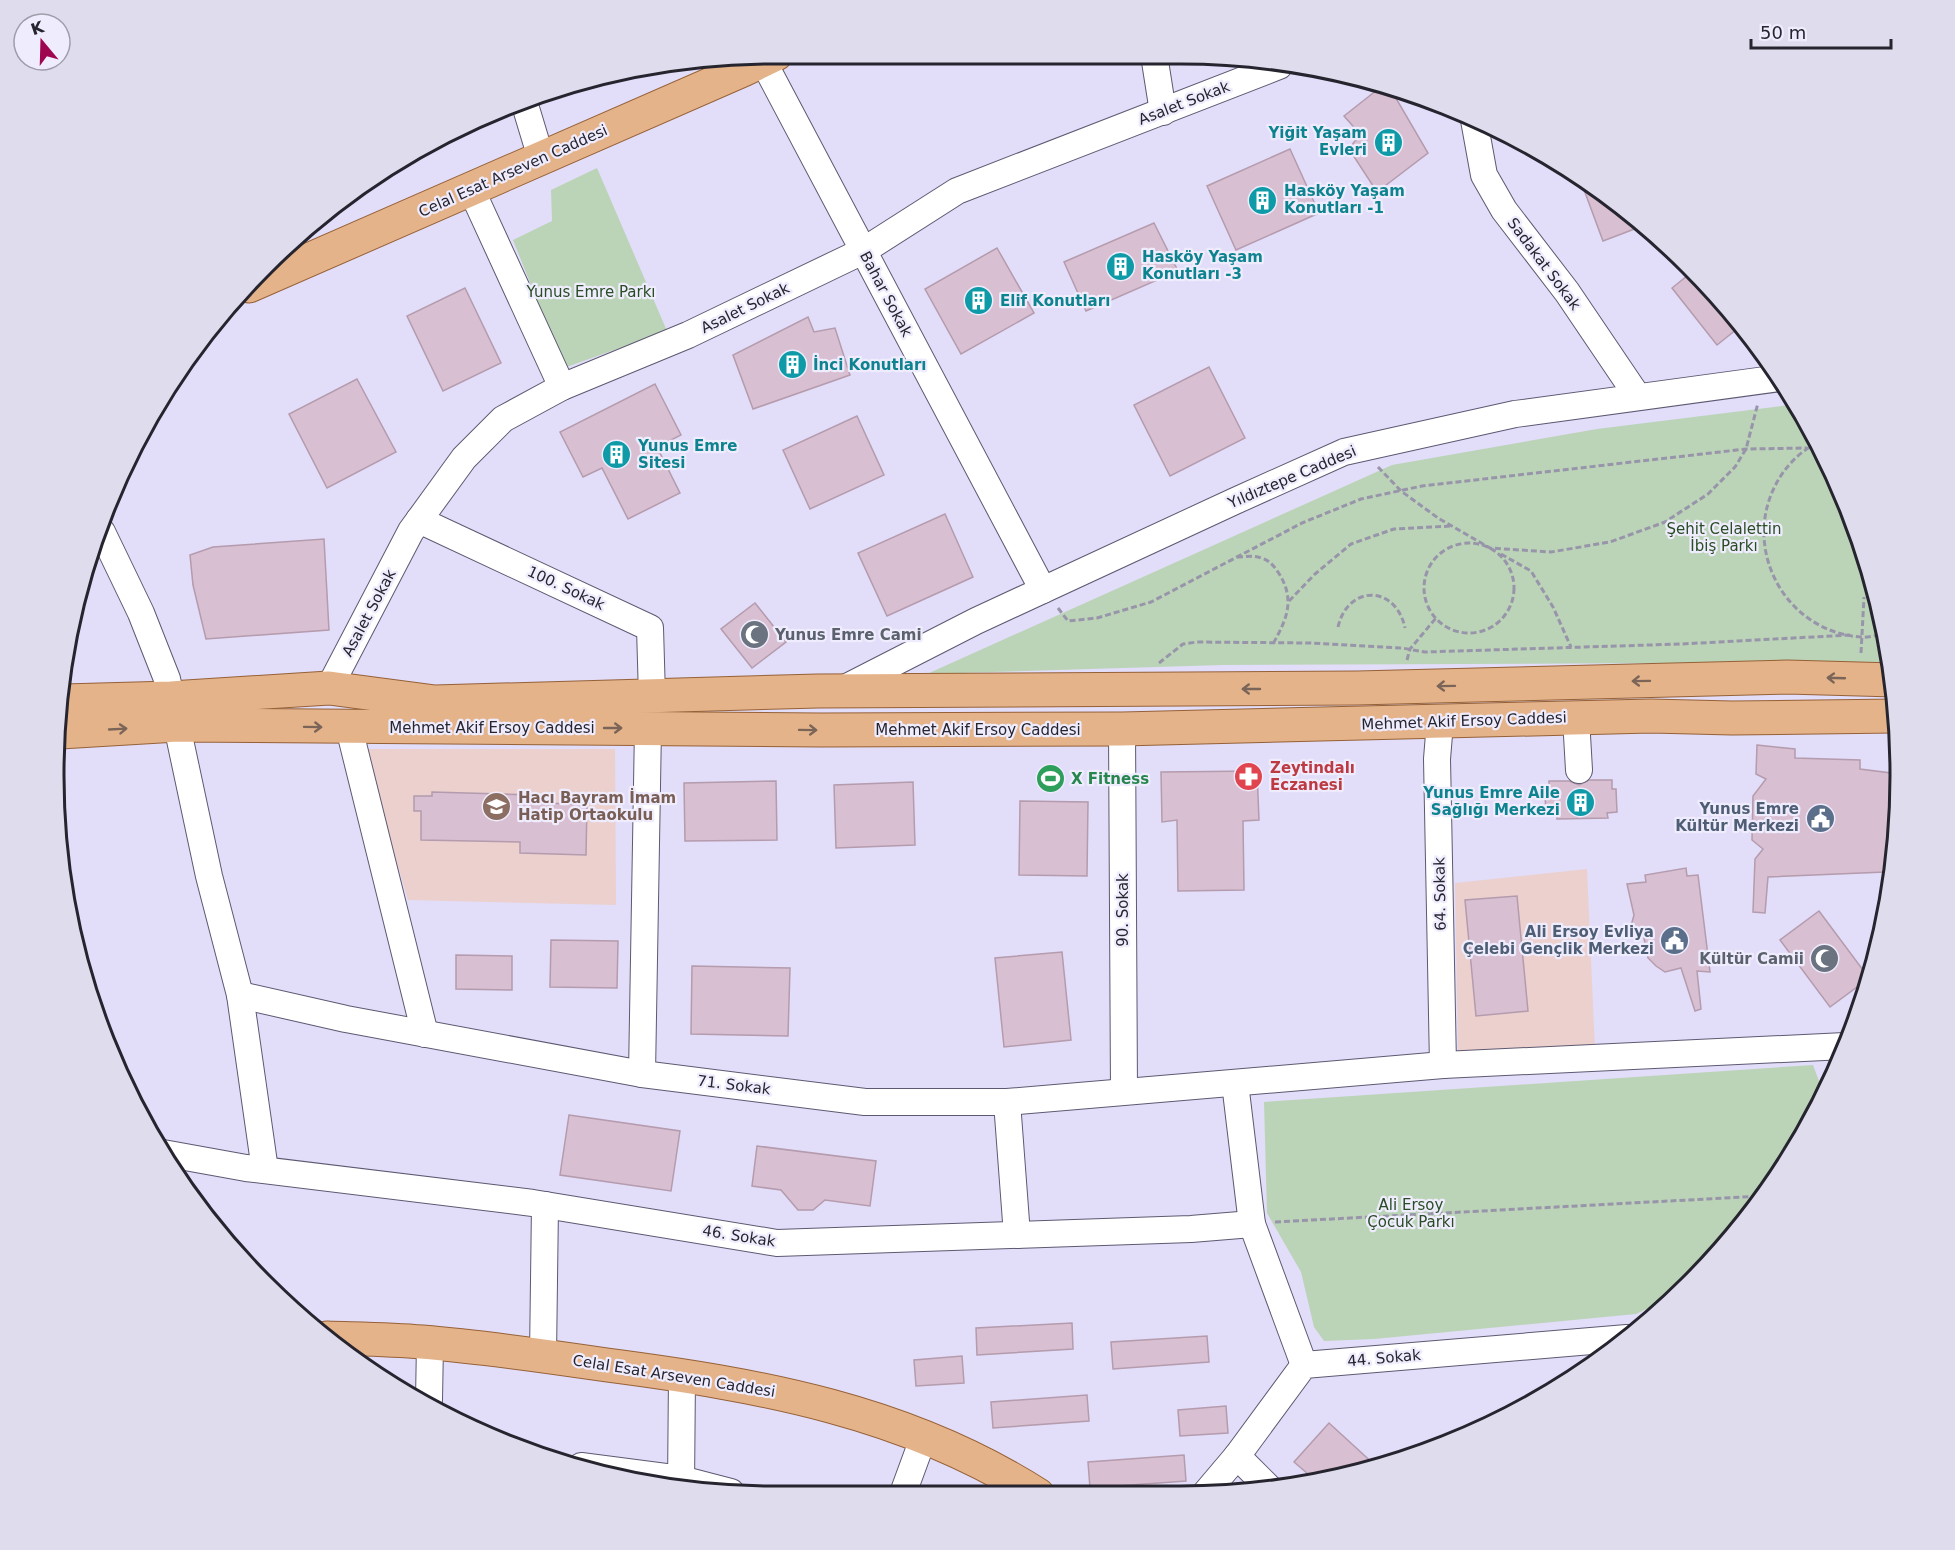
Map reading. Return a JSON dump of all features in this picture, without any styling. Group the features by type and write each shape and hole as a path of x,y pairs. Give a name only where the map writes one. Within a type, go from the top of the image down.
{"main road":[{"name":"Celal Esat Arseven Caddesi","path":"285,262 471,189 753,65"},
{"name":"Mehmet Akif Ersoy Caddesi","path":"66,731 329,687 435,702 840,690 1401,687 1787,677 1884,680"},
{"name":"Mehmet Akif Ersoy Caddesi","path":"69,701 349,728 1122,729 1651,716 1732,718 1888,716"},
{"name":"Celal Esat Arseven Caddesi","path":"342,1339 430,1343 543,1356 749,1386 875,1418 924,1436 976,1460 1022,1486"}],"street":[{"name":"Bahar Sokak","path":"772,64 863,251 1043,590"},
{"path":"1155,64 1163,112"},
{"name":"Asalet Sokak","path":"329,687 411,531 464,458 503,419 562,387 688,335 863,251 957,191 1268,70"},
{"path":"526,110 541,158"},
{"name":"Sadakat Sokak","path":"1476,130 1485,175 1504,210 1567,292 1638,397"},
{"path":"471,189 562,387"},
{"name":"Yıldıztepe Caddesi","path":"840,690 976,621 1344,452 1515,414 1770,379"},
{"name":"100. Sokak","path":"419,520 650,628 651,696"},
{"path":"105,539 141,613 167,679 209,876 240,995 265,1170"},
{"path":"1576,718 1579,770"},
{"name":"64. Sokak","path":"1440,722 1437,759 1443,1065"},
{"path":"349,728 425,1034"},
{"path":"642,1074 648,728"},
{"name":"90. Sokak","path":"1122,729 1124,1091"},
{"name":"71. Sokak","path":"240,995 346,1019 642,1074 865,1102 1007,1102 1443,1065 1836,1046"},
{"path":"1212,1485 1237,1456 1304,1365 1252,1224 1235,1083"},
{"path":"1007,1102 1017,1234"},
{"name":"46. Sokak","path":"175,1155 265,1170 545,1205 777,1243 1252,1224"},
{"path":"543,1356 545,1205"},
{"name":"44. Sokak","path":"1304,1365 1613,1339"},
{"path":"429,1395 430,1343"},
{"path":"681,1479 682,1375"},
{"path":"906,1486 924,1436"},
{"path":"1237,1456 1261,1480"}],"path":[{"path":"1490,548 1502,557 1510,569 1514,584 1513,599 1507,613 1496,624 1483,631 1468,633 1454,630 1441,623 1431,612 1425,598 1424,584 1428,569 1436,557 1448,548 1461,543 1476,543 1490,548 1551,552 1610,543 1665,522 1708,494 1735,467 1746,449 1771,381"},
{"path":"1360,448 1401,491 1452,526 1531,571 1553,607 1571,647"},
{"path":"1043,590 1068,621 1097,618 1151,602 1302,523 1361,499 1422,486 1746,449 1807,448"},
{"path":"1807,448 1784,470 1768,499 1763,531 1767,563 1781,592 1804,615 1833,631 1863,637 1877,635"},
{"path":"1289,601 1315,574 1351,544 1394,529 1452,526"},
{"path":"1236,557 1259,557 1273,564 1285,582 1289,601 1283,626 1274,643"},
{"path":"1338,627 1340,616 1346,606 1366,595 1389,600 1403,617 1405,628"},
{"path":"1859,679 1864,597"},
{"path":"1401,687 1410,649 1436,618"},
{"path":"1133,690 1163,659 1183,644 1197,642 1274,643 1410,649 1425,652 1850,635"},
{"path":"1252,1224 1752,1197"}],"shaded area":[{"name":"Hacı Bayram İmam Hatip Ortaokulu","path":"363,749 615,749 616,905 408,900"},
{"path":"1587,869 1595,1050 1458,1052 1455,883"}],"green space":[{"name":"Yunus Emre Parkı","path":"597,168 667,331 564,368 513,240 552,221 551,190"},
{"name":"Şehit Celalettin İbiş Parkı","path":"1786,405 1817,461 1853,547 1877,636 1881,662 1222,665 927,674 1392,465 1597,429"},
{"name":"Ali Ersoy Çocuk Parkı","path":"1813,1065 1820,1083 1771,1170 1744,1208 1682,1277 1649,1308 1636,1314 1374,1339 1324,1341 1314,1327 1301,1272 1267,1213 1264,1102"}],"building":[{"name":"Yiğit Yaşam Evleri","path":"1374,92 1396,98 1428,153 1377,192 1349,149 1360,134 1344,116"},
{"name":"Hasköy Yaşam Konutları -1","path":"1290,149 1319,213 1236,250 1207,186"},
{"path":"1584,191 1634,229 1603,241"},
{"name":"Hasköy Yaşam Konutları -3","path":"1154,223 1178,271 1086,311 1064,262"},
{"name":"Elif Konutları","path":"997,248 1034,313 961,354 925,289"},
{"path":"1686,277 1735,331 1717,345 1672,288"},
{"path":"465,288 501,363 443,391 407,316"},
{"name":"İnci Konutları","path":"808,317 814,332 835,328 850,375 753,409 733,355"},
{"path":"1209,367 1245,438 1170,476 1134,405"},
{"path":"357,379 396,452 327,488 289,414"},
{"name":"Yunus Emre Sitesi","path":"655,384 681,435 657,447 680,493 628,519 602,468 583,477 560,432"},
{"path":"857,416 884,475 810,509 783,450"},
{"path":"945,514 973,577 887,616 858,553"},
{"path":"324,539 329,630 206,639 193,585 190,555 213,547"},
{"name":"Yunus Emre Cami","path":"755,603 786,642 752,668 721,629"},
{"name":"Yunus Emre Kültür Merkezi","path":"1757,745 1795,749 1795,758 1860,760 1860,769 1890,773 1883,872 1768,877 1765,913 1753,912 1755,859 1763,849 1752,840 1753,796 1766,779 1756,774"},
{"path":"1257,771 1259,820 1243,821 1244,890 1178,891 1177,820 1162,822 1161,772"},
{"name":"Yunus Emre Aile Sağlığı Merkezi","path":"1589,780 1612,780 1612,789 1616,789 1617,812 1607,813 1608,818 1557,819 1557,815 1546,816 1545,792 1549,792 1549,781 1569,781 1579,785"},
{"path":"776,781 777,840 685,841 684,783"},
{"path":"913,782 915,845 836,848 834,785"},
{"path":"432,792 531,795 531,803 587,804 586,855 520,853 520,842 421,840 421,811 414,811 414,796 432,796"},
{"path":"1020,801 1088,802 1087,876 1019,875"},
{"name":"Ali Ersoy Evliya Çelebi Gençlik Merkezi","path":"1686,868 1687,876 1698,875 1710,972 1697,971 1701,1009 1695,1011 1681,968 1665,972 1656,966 1648,958 1643,933 1629,933 1634,915 1627,884 1646,882 1645,875"},
{"path":"1517,896 1528,1011 1476,1016 1465,900"},
{"name":"Kültür Camii","path":"1819,911 1863,970 1858,986 1830,1007 1780,940"},
{"path":"551,940 618,941 617,988 550,987"},
{"path":"1062,952 1071,1040 1004,1047 995,958"},
{"path":"456,955 512,956 512,990 456,989"},
{"path":"692,966 790,968 788,1036 691,1034"},
{"path":"569,1115 680,1131 671,1191 560,1175"},
{"path":"757,1146 876,1161 870,1206 825,1200 813,1210 798,1210 781,1190 752,1186"},
{"path":"1072,1323 1073,1349 977,1355 976,1328"},
{"path":"1207,1336 1209,1362 1113,1369 1111,1342"},
{"path":"962,1356 964,1383 916,1386 914,1360"},
{"path":"1087,1395 1089,1421 993,1428 991,1402"},
{"path":"1226,1406 1228,1433 1180,1436 1178,1410"},
{"path":"1329,1423 1369,1460 1308,1474 1294,1462"},
{"path":"1184,1455 1186,1481 1090,1486 1088,1462"}],"place":[{"name":"Yiğit Yaşam Evleri","path":"1388,142"},
{"name":"Hasköy Yaşam Konutları -1","path":"1263,200"},
{"name":"Hasköy Yaşam Konutları -3","path":"1121,266"},
{"name":"Elif Konutları","path":"979,301"},
{"name":"İnci Konutları","path":"792,365"},
{"name":"Yunus Emre Sitesi","path":"617,455"},
{"name":"Yunus Emre Cami","path":"754,635"},
{"name":"Zeytindalı Eczanesi","path":"1249,777"},
{"name":"X Fitness","path":"1050,779"},
{"name":"Yunus Emre Aile Sağlığı Merkezi","path":"1581,802"},
{"name":"Hacı Bayram İmam Hatip Ortaokulu","path":"497,807"},
{"name":"Yunus Emre Kültür Merkezi","path":"1820,818"},
{"name":"Ali Ersoy Evliya Çelebi Gençlik Merkezi","path":"1675,941"},
{"name":"Kültür Camii","path":"1825,959"}]}
